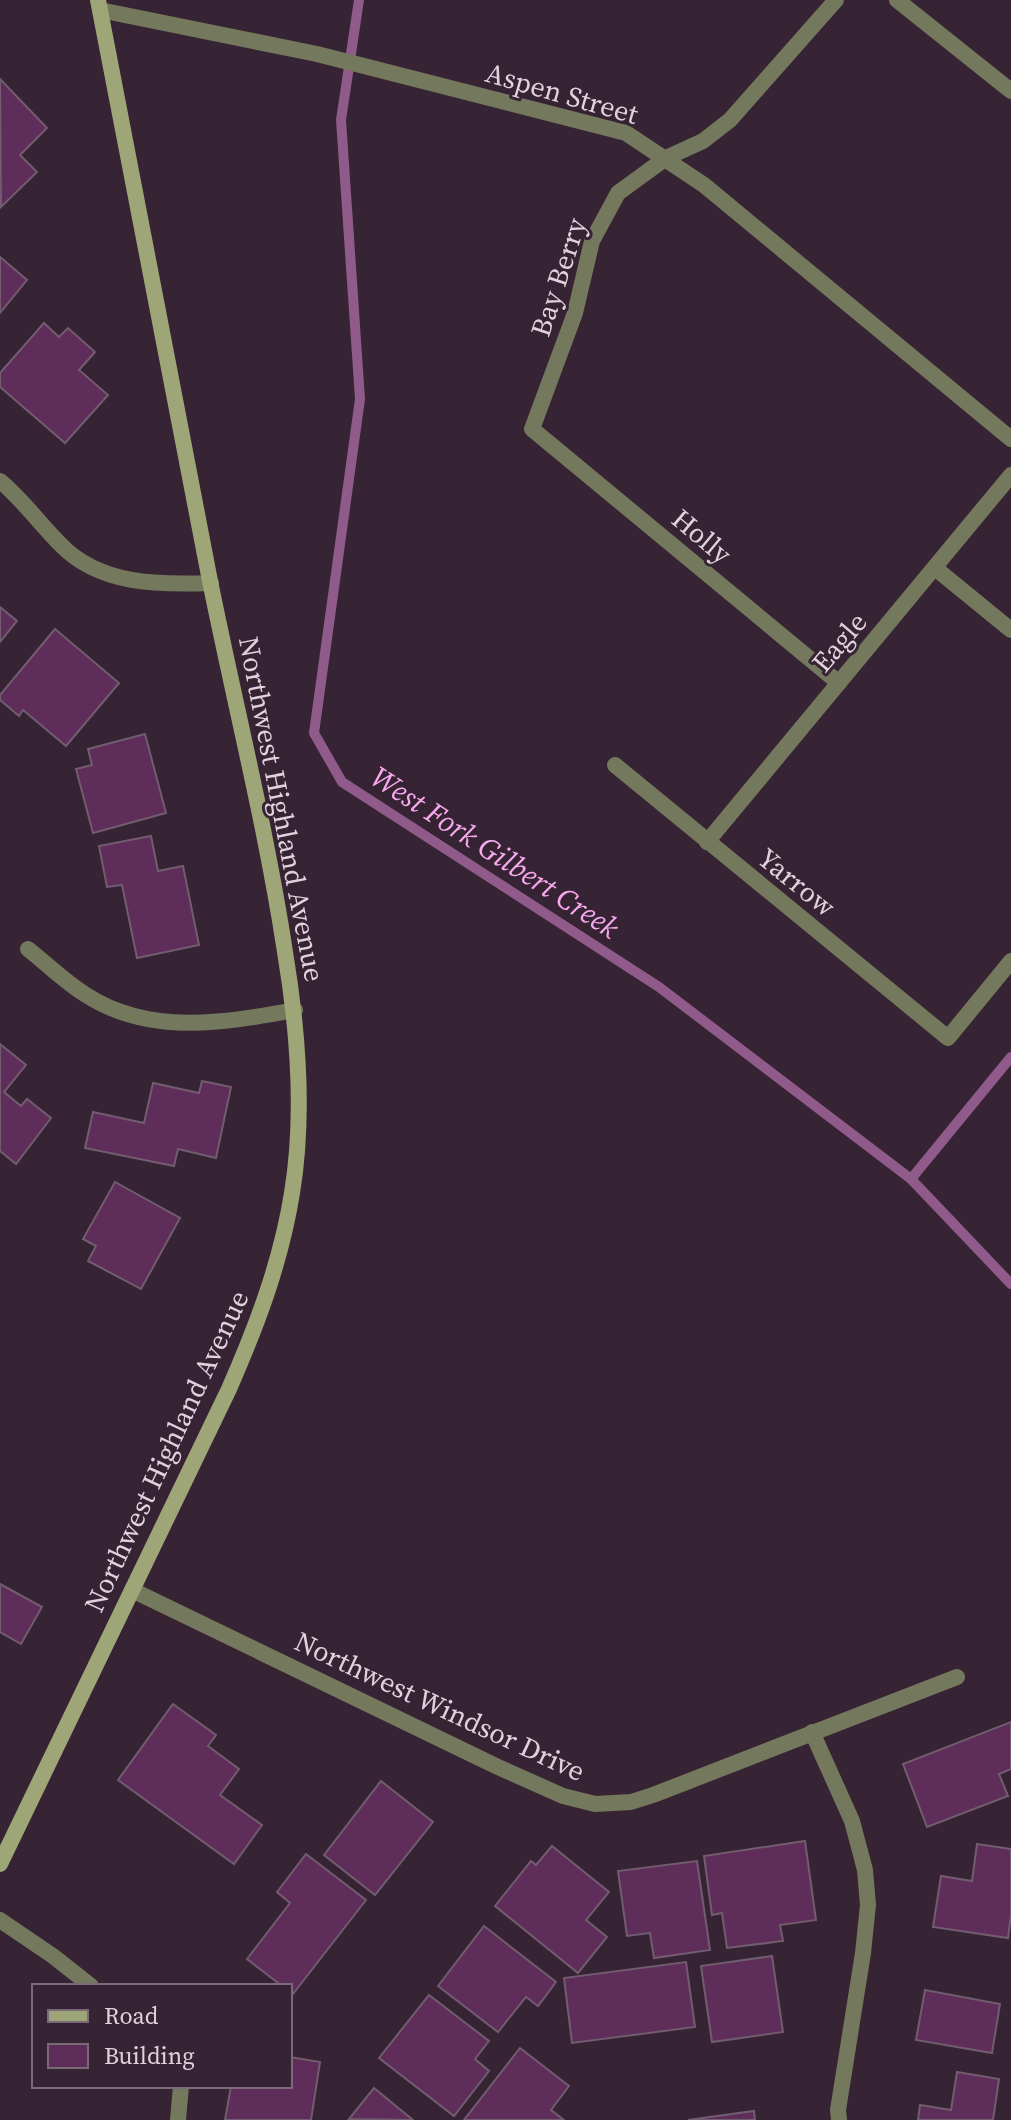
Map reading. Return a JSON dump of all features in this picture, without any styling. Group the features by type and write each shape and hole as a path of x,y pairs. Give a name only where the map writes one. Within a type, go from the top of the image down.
{"main road":[{"name":"Northwest Highland Avenue","path":"0,1864 256,1326 281,1247 296,1164 295,1010 275,882 211,583 99,5"}],"street":[{"name":"Bay Berry","path":"532,429 575,313 592,241 618,193 666,158 703,141 730,120 836,0"},
{"path":"897,0 1011,91"},
{"name":"Aspen Street","path":"99,5 317,54 626,133 704,185 1011,439"},
{"name":"Holly","path":"532,429 839,683"},
{"name":"Eagle","path":"707,842 1011,475"},
{"path":"0,481 61,546 83,564 113,576 158,585 211,583"},
{"path":"935,568 1011,630"},
{"name":"Yarrow","path":"615,765 948,1038 1011,961"},
{"path":"28,949 85,995 117,1011 144,1019 177,1024 239,1020 295,1010"},
{"name":"Northwest Windsor Drive","path":"132,1590 498,1767 563,1796 595,1804 631,1802 957,1677"},
{"path":"812,1732 852,1821 865,1870 868,1905 839,2120"},
{"path":"0,1920 88,1984"},
{"path":"178,2120 181,2088"}],"building":[{"path":"0,79 47,128 20,155 37,172 1,207"},
{"path":"0,257 27,280 0,313"},
{"path":"44,323 59,337 68,328 95,352 79,370 108,395 65,443 0,387 0,373"},
{"path":"0,607 17,621 0,642"},
{"path":"55,629 119,683 66,746 23,710 19,716 0,700 0,695"},
{"path":"145,734 166,813 93,833 76,769 92,765 88,749"},
{"path":"151,836 158,871 183,866 199,945 137,958 122,885 107,887 99,846"},
{"path":"0,1044 26,1065 4,1092 21,1106 27,1099 51,1118 16,1164 0,1151"},
{"path":"202,1081 231,1087 216,1158 178,1149 174,1166 85,1148 93,1112 144,1123 153,1083 199,1093"},
{"path":"115,1182 180,1218 141,1289 88,1261 96,1246 83,1239"},
{"path":"0,1584 42,1607 21,1644 0,1632"},
{"path":"173,1704 216,1735 208,1746 239,1769 220,1795 262,1825 234,1864 118,1780"},
{"path":"1011,1722 1011,1769 999,1774 1008,1796 927,1827 903,1764"},
{"path":"381,1781 433,1822 375,1895 324,1855"},
{"path":"805,1841 816,1920 780,1925 783,1941 727,1948 722,1913 712,1915 704,1856"},
{"path":"977,1844 1011,1849 1008,1938 933,1927 941,1876 972,1881"},
{"path":"552,1846 609,1892 586,1920 607,1937 578,1973 495,1906 531,1861 536,1865"},
{"path":"306,1854 366,1900 293,1994 292,1984 279,1984 247,1959 290,1903 277,1892"},
{"path":"697,1861 710,1950 654,1958 650,1933 627,1936 618,1871"},
{"path":"484,1926 556,1982 538,2006 526,1997 498,2032 438,1986"},
{"path":"772,1956 783,2032 712,2042 701,1966"},
{"path":"686,1962 695,2027 572,2043 564,1978"},
{"path":"925,1990 1000,2004 992,2053 916,2040"},
{"path":"429,1995 489,2041 475,2059 489,2071 454,2116 379,2058"},
{"path":"520,2048 569,2086 551,2110 564,2120 464,2120"},
{"path":"292,2057 320,2062 311,2120 225,2120 231,2088 292,2088"},
{"path":"957,2072 999,2079 993,2120 918,2120 920,2105 951,2110"},
{"path":"374,2088 413,2120 349,2119"},
{"path":"754,2111 755,2120 688,2120"}],"waterway":[{"name":"West Fork Gilbert Creek","path":"359,0 341,120 360,399 314,733 342,782 659,987 911,1179 1011,1284"},
{"path":"911,1179 1011,1057"}]}
